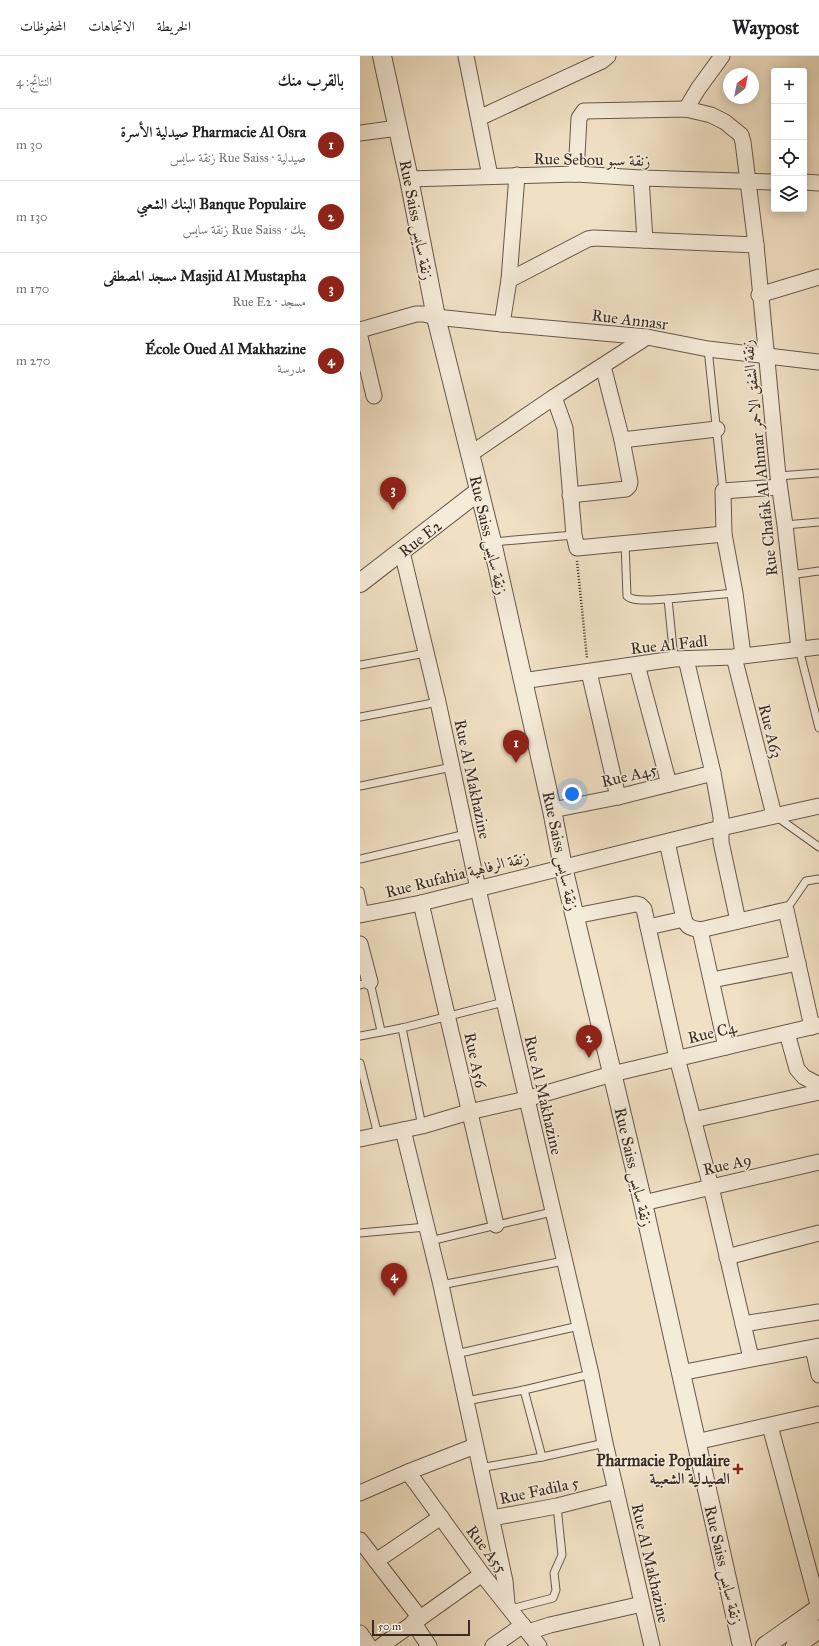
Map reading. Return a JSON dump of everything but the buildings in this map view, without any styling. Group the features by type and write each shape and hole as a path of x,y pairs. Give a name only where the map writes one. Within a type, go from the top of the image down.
{"street":[{"name":"Rue Saiss زنقة سايس","path":"382,56 409,179 436,317 469,456 492,542 522,682 552,810 563,867 643,1203 742,1646"},
{"path":"466,56 490,176"},
{"path":"479,118 602,61 608,56"},
{"path":"686,109 722,56"},
{"name":"Rue Chafak Al Ahmar زنقة الشفق الاحمر","path":"576,174 579,118 584,111 686,109 718,118 741,135 756,245 759,295 778,482 785,525 799,649"},
{"path":"360,133 398,128"},
{"name":"Rue Sebou زنقة سبو","path":"409,179 576,174 641,178 771,182"},
{"path":"502,324 509,280 517,175"},
{"path":"641,178 645,240"},
{"path":"807,182 819,183"},
{"path":"509,280 588,239 594,238 756,245"},
{"path":"759,295 819,277"},
{"name":"Rue Annasr","path":"360,330 416,314 424,314 436,317 502,324 647,337 708,349 819,362"},
{"path":"360,337 374,396"},
{"path":"469,456 554,397 647,337"},
{"path":"570,495 626,489 630,482 622,440 602,366"},
{"path":"554,397 565,428 575,541 625,543 724,534"},
{"path":"622,440 717,429"},
{"path":"723,491 778,482"},
{"name":"Rue E2","path":"360,583 479,491"},
{"name":"Rue A63","path":"723,491 724,534 735,593 738,656 774,815"},
{"name":"Rue Al Makhazine","path":"402,552 438,702 478,889 552,1212 591,1374 605,1443 652,1646"},
{"name":"Rue Al Fadl","path":"522,682 680,659 738,656 819,647"},
{"path":"680,659 713,772 721,817 721,842 738,921"},
{"path":"637,665 669,784"},
{"path":"589,672 618,797"},
{"name":"Rue A45","path":"552,810 618,797 713,772"},
{"name":"Rue Rufahia زنقة الرفاهية","path":"363,915 421,903 774,815 819,806"},
{"path":"668,842 684,919 686,925 689,927 700,930 786,910 798,963 816,1026"},
{"name":"Rue A56","path":"421,903 496,1225"},
{"path":"575,916 636,904 640,904 644,909 677,1058 711,1187 751,1358"},
{"path":"648,927 684,919"},
{"path":"700,930 726,1047"},
{"path":"360,944 365,984"},
{"path":"712,980 798,963"},
{"name":"Rue C4","path":"360,1139 422,1126 469,1112 526,1099 612,1074 816,1026"},
{"path":"787,1033 797,1069 804,1077 819,1085"},
{"path":"693,1120 819,1092"},
{"path":"403,1130 441,1285 475,1446 492,1518 509,1607"},
{"name":"Rue A9","path":"643,1203 819,1162"},
{"path":"727,1257 819,1233"},
{"path":"743,1324 819,1312"},
{"path":"680,1372 816,1347 819,1375"},
{"path":"696,1442 819,1414"},
{"path":"765,1646 819,1608 770,1426"},
{"path":"360,1493 408,1472 475,1446"},
{"name":"Rue A55","path":"408,1472 482,1574 539,1646"},
{"name":"Rue Fadila 5","path":"492,1518 557,1506 616,1491"},
{"path":"376,1561 441,1517"},
{"path":"360,1540 416,1620 429,1646"},
{"path":"381,1646 482,1574"},
{"path":"493,1646 525,1628 642,1604"},
{"path":"795,1646 819,1629"},
{"path":"360,1633 369,1646"}],"lane":[{"path":"708,349 723,491"},
{"path":"778,482 819,473"},
{"path":"785,525 819,522"},
{"path":"492,542 575,541"},
{"path":"625,543 627,596 630,599 668,599 735,593"},
{"path":"790,575 819,571"},
{"path":"668,599 680,659"},
{"name":"Rue Chafak Al Ahmar زنقة الشفق الاحمر","path":"799,649 819,728"},
{"path":"360,665 426,654"},
{"path":"360,717 438,702"},
{"path":"360,786 452,767"},
{"path":"774,815 819,847"},
{"path":"360,859 466,834"},
{"path":"786,910 806,881 819,879"},
{"path":"360,891 363,915"},
{"path":"365,984 381,1031"},
{"path":"360,1036 402,1028 504,1002"},
{"path":"402,1028 422,1126"},
{"path":"360,1063 378,1135"},
{"path":"360,1233 428,1234 496,1225 552,1212"},
{"path":"441,1285 564,1261"},
{"path":"456,1354 579,1326"},
{"path":"466,1401 524,1390 591,1374"},
{"path":"524,1390 542,1457"},
{"path":"480,1468 542,1457 605,1443"},
{"path":"509,1607 553,1598 555,1595 554,1573 562,1556 557,1506"}],"path":[{"path":"575,541 589,672"}],"place":[{"name":"Masjid Al Mustapha مسجد المصطفى","path":"393,510"},
{"name":"Pharmacie Al Osra صيدلية الأسرة","path":"516,763"},
{"name":"Banque Populaire البنك الشعبي","path":"589,1058"},
{"name":"École Oued Al Makhazine","path":"394,1296"},
{"name":"Pharmacie Populaire الصيدلية الشعبية","path":"738,1469"}]}
